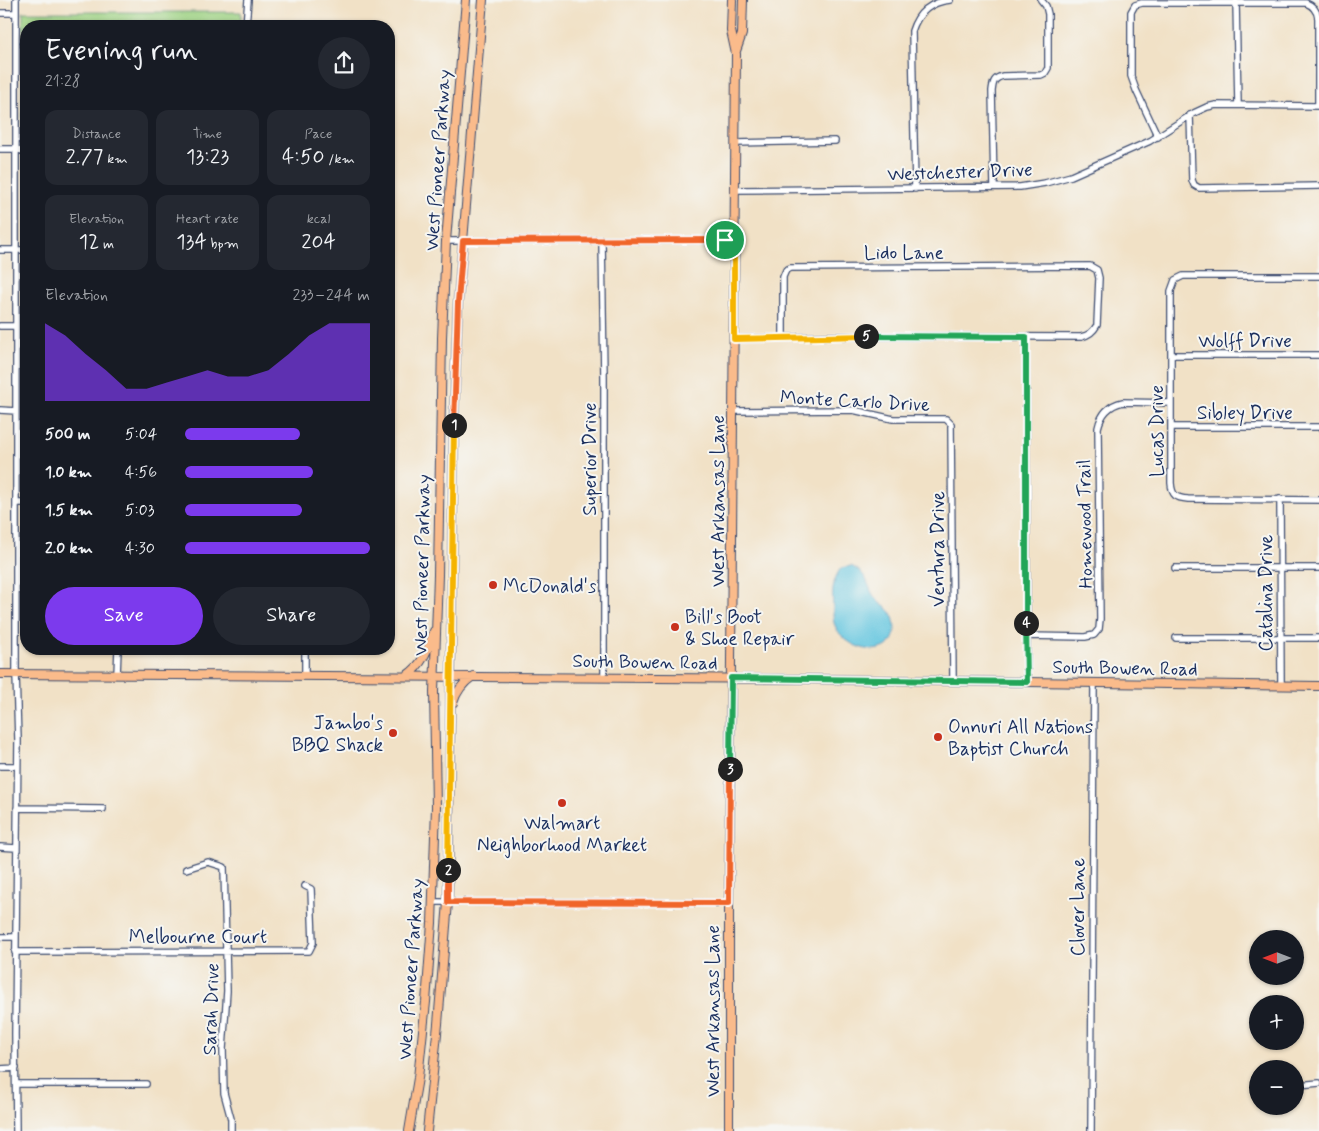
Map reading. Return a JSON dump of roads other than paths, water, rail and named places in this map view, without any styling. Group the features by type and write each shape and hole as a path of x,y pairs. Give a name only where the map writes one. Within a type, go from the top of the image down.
{"main road":[{"name":"West Pioneer Parkway","path":"409,1131 418,1078 426,1002 433,902 436,807 435,676 442,338 446,241 466,0"},
{"name":"West Pioneer Parkway","path":"427,1131 448,902 454,420 458,302 483,0"},
{"name":"West Arkansas Lane","path":"729,1131 736,51 731,31 732,0"},
{"name":"West Arkansas Lane","path":"736,51 742,34 743,0"},
{"path":"462,48 479,50"},
{"path":"438,495 454,498"},
{"path":"406,676 418,667 423,659 437,622"},
{"name":"South Bowen Road","path":"0,674 731,678 1319,686"},
{"path":"451,713 455,696 462,685 473,676"}],"street":[{"path":"16,0 16,1131"},
{"path":"246,20 248,0"},
{"path":"914,189 912,32 918,17 925,9 934,4 950,0"},
{"path":"994,187 993,82 998,77 1003,76 1045,73 1049,62 1048,14 1046,6 1042,1"},
{"path":"1158,137 1131,76 1131,12 1135,6 1142,3 1208,1 1306,3 1310,5 1315,8 1318,18 1319,106"},
{"path":"1236,2 1238,105"},
{"path":"0,13 16,13"},
{"name":"Westchester Drive","path":"735,190 1020,187 1071,176 1158,137 1207,107 1238,105 1319,106"},
{"path":"1190,116 1192,180 1194,185 1200,188 1319,186"},
{"path":"735,142 835,142"},
{"path":"0,149 20,150"},
{"path":"446,241 734,240"},
{"name":"Superior Drive","path":"602,241 604,677"},
{"path":"0,250 20,250"},
{"name":"Lido Lane","path":"783,337 783,277 786,270 790,268 1090,266 1097,270 1100,278 1097,325 1094,331 1088,336 1081,337 1026,337"},
{"name":"Lucas Drive","path":"1319,276 1183,276 1175,280 1171,291 1172,493 1178,498 1319,500"},
{"path":"0,326 15,326"},
{"path":"734,339 783,337 1026,337 1027,682"},
{"name":"Wolff Drive","path":"1171,356 1319,355"},
{"name":"Homewood Trail","path":"1026,636 1085,636 1096,634 1099,629 1100,619 1098,428 1100,419 1106,410 1116,403 1171,403"},
{"path":"0,410 16,411"},
{"name":"Monte Carlo Drive","path":"733,411 852,410 893,419 946,419"},
{"name":"Ventura Drive","path":"946,419 951,424 952,433 953,681"},
{"name":"Sibley Drive","path":"1171,426 1319,427"},
{"name":"Catalina Drive","path":"1280,500 1281,685"},
{"path":"1175,568 1319,568"},
{"path":"1176,638 1319,638"},
{"path":"117,674 118,655"},
{"path":"304,655 304,675"},
{"name":"Clover Lane","path":"1090,1131 1094,683"},
{"path":"0,766 17,766"},
{"path":"17,808 103,810"},
{"path":"0,847 16,848"},
{"name":"Sarah Drive","path":"186,869 208,862 224,867 227,991 223,1049 224,1093 231,1119 231,1131"},
{"name":"Melbourne Court","path":"16,952 310,951 313,943 311,889 305,886"},
{"path":"433,902 729,903"},
{"path":"0,937 16,937"},
{"path":"0,1069 16,1068"},
{"path":"1304,1085 1319,1083"},
{"path":"16,1084 146,1084"}],"water":[{"path":"851,566 862,574 874,596 893,616 895,625 894,637 888,645 880,649 858,647 840,633 834,623 834,582 841,568"}],"place":[{"name":"McDonald's","path":"493,585"},
{"name":"Bill's Boot & Shoe Repair","path":"675,627"},
{"name":"Jambo's BBQ Shack","path":"393,733"},
{"name":"Onnuri All Nations Baptist Church","path":"938,737"},
{"name":"Walmart Neighborhood Market","path":"562,803"}]}
